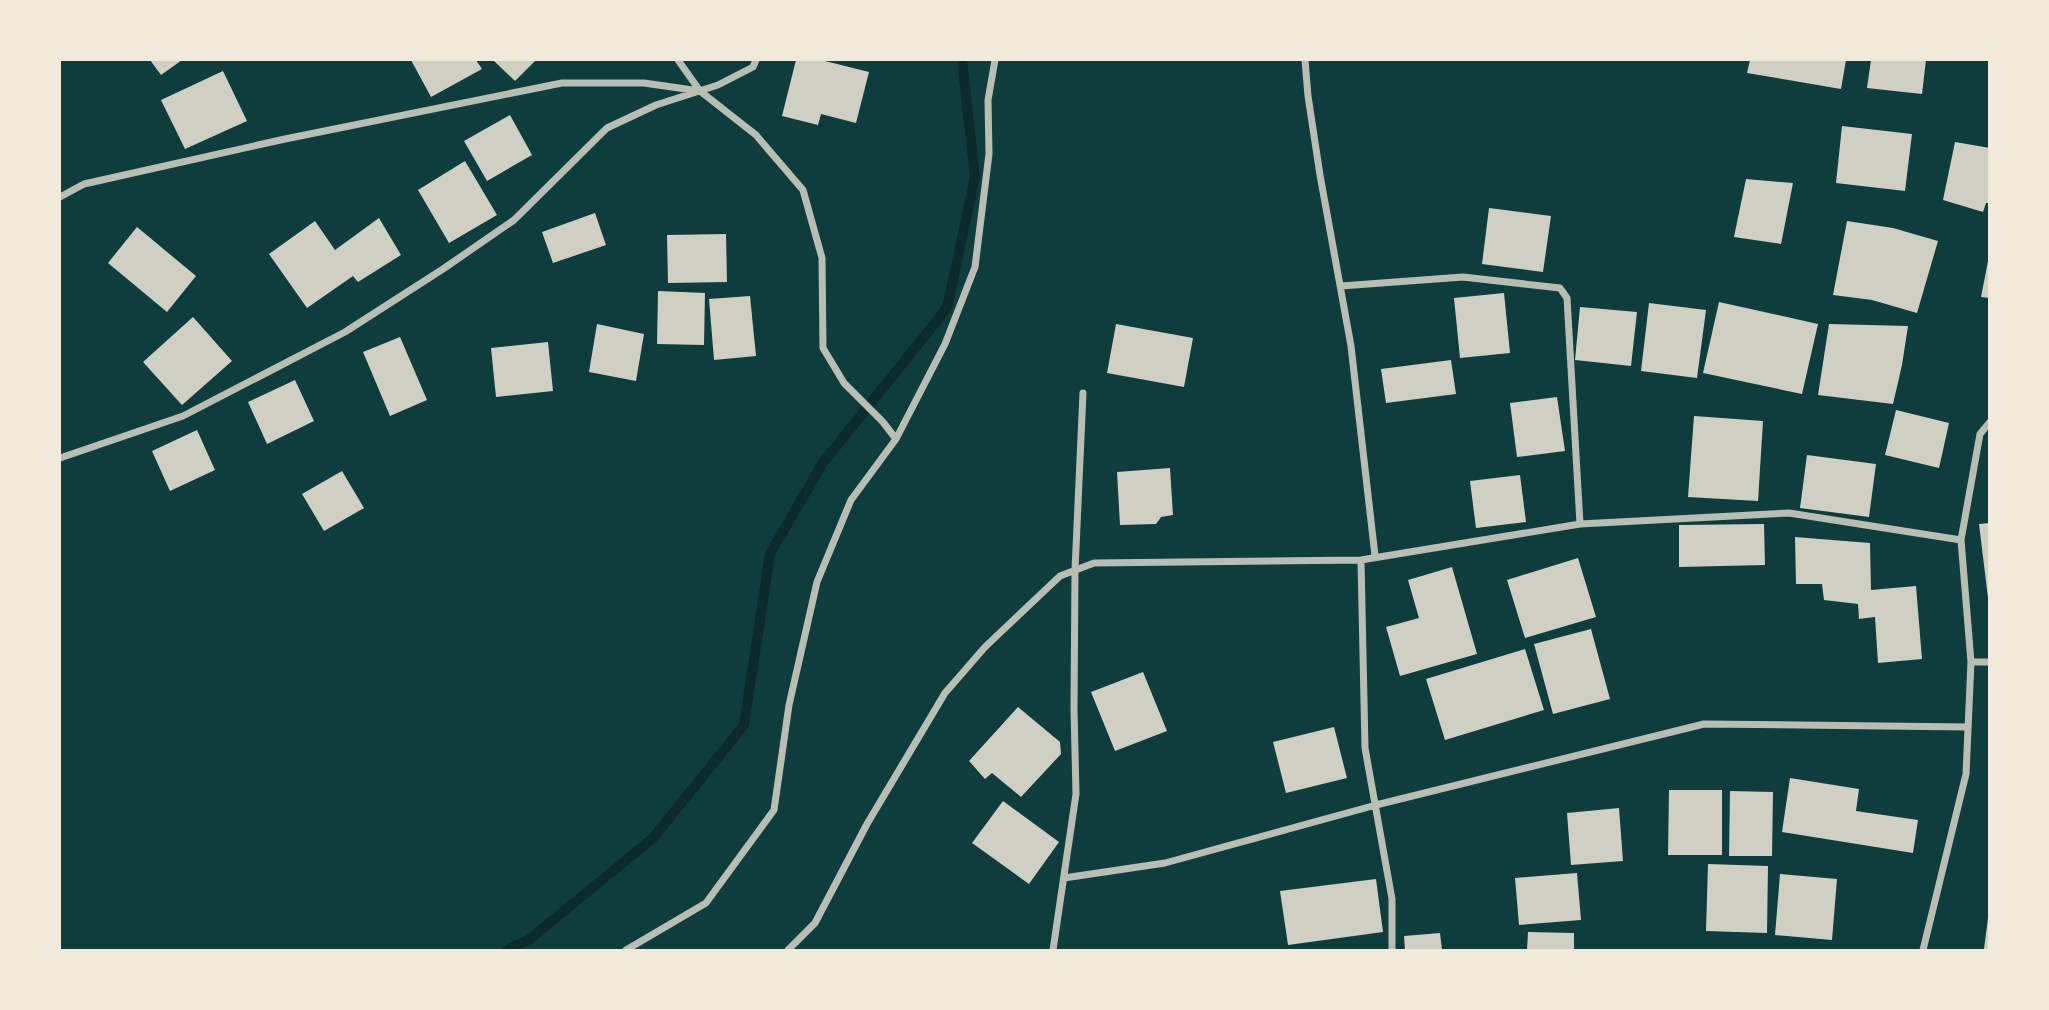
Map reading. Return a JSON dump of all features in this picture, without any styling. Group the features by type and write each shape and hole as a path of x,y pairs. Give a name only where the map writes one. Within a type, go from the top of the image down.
{"street":[{"path":"678,60 700,91 756,135 803,190 822,258 823,348 844,383 896,439"},
{"path":"60,458 183,416 345,331 443,270 514,220 607,128 656,104 718,85 753,67 756,60"},
{"path":"626,950 706,903 774,810 789,705 817,582 852,500 896,439 945,344 975,267 989,154 988,100 995,60"},
{"path":"1305,60 1320,174 1351,346 1375,556"},
{"path":"60,197 84,184 271,142 562,83 644,83 700,91"},
{"path":"1341,286 1463,277 1560,288 1567,298 1580,524"},
{"path":"1054,950 1076,794 1075,570 1083,393"},
{"path":"1923,950 1966,774 1971,662 1961,540 1980,434 1990,422"},
{"path":"788,950 815,923 867,824 945,693 985,647 1060,576 1094,563 1361,560 1580,524 1789,513 1961,540"},
{"path":"1361,560 1365,748 1392,899 1392,950"},
{"path":"1971,662 1990,662"},
{"path":"1064,878 1166,863 1376,805 1704,724 1968,727"}],"building":[{"path":"150,60 182,60 161,75"},
{"path":"411,60 476,60 482,69 431,97"},
{"path":"493,60 536,60 515,81"},
{"path":"796,60 821,60 869,72 856,123 821,114 818,125 782,116"},
{"path":"1750,60 1846,60 1841,89 1747,73"},
{"path":"1871,60 1926,60 1922,94 1867,88"},
{"path":"223,71 247,121 185,149 161,100"},
{"path":"510,115 532,155 487,181 464,141"},
{"path":"1842,126 1912,134 1905,191 1836,183"},
{"path":"1955,142 1990,148 1990,203 1986,203 1983,212 1943,200"},
{"path":"465,161 497,215 449,243 418,190"},
{"path":"1746,179 1793,183 1781,244 1734,237"},
{"path":"1489,208 1551,216 1543,272 1482,264"},
{"path":"595,213 606,245 553,263 542,232"},
{"path":"379,218 401,255 358,282 353,276 307,308 269,254 315,221 335,250"},
{"path":"1847,221 1893,228 1938,241 1917,313 1872,300 1833,295"},
{"path":"137,227 196,276 167,312 108,263"},
{"path":"726,234 727,282 668,283 667,235"},
{"path":"1990,261 1990,298 1981,297"},
{"path":"658,291 705,293 704,345 657,344"},
{"path":"1504,293 1510,353 1460,358 1454,298"},
{"path":"750,296 756,356 714,360 709,299"},
{"path":"1719,302 1818,324 1802,394 1703,373"},
{"path":"1649,303 1706,310 1697,378 1641,371"},
{"path":"1580,307 1637,312 1631,366 1575,360"},
{"path":"193,317 232,361 182,405 143,362"},
{"path":"597,324 644,334 636,381 589,372"},
{"path":"1116,324 1193,338 1184,387 1107,373"},
{"path":"1829,324 1908,326 1893,404 1818,395"},
{"path":"400,337 427,400 390,416 363,352"},
{"path":"548,342 553,391 496,397 491,348"},
{"path":"1451,360 1456,394 1386,403 1381,369"},
{"path":"295,380 314,421 267,444 248,402"},
{"path":"1557,397 1565,451 1517,457 1510,403"},
{"path":"1896,410 1949,423 1939,468 1885,455"},
{"path":"1694,416 1763,421 1758,501 1688,497"},
{"path":"197,430 215,470 170,491 152,451"},
{"path":"1807,455 1876,464 1869,517 1800,508"},
{"path":"1170,468 1173,515 1161,517 1156,524 1120,525 1117,472"},
{"path":"342,471 364,508 324,531 302,494"},
{"path":"1520,475 1526,522 1476,528 1470,481"},
{"path":"1990,523 1990,598 1988,598 1979,524"},
{"path":"1764,524 1765,565 1679,567 1679,525"},
{"path":"1795,537 1870,543 1871,590 1916,586 1922,659 1878,663 1875,617 1859,619 1858,604 1824,600 1822,584 1796,584"},
{"path":"1578,558 1596,617 1525,638 1507,580"},
{"path":"1452,567 1477,654 1400,676 1386,627 1419,618 1408,580"},
{"path":"1591,629 1610,699 1553,714 1534,644"},
{"path":"1525,649 1544,710 1445,740 1426,679"},
{"path":"1143,672 1167,731 1115,751 1091,692"},
{"path":"1018,707 1060,742 1061,754 1021,797 992,773 985,779 969,761"},
{"path":"1334,727 1347,778 1286,793 1273,742"},
{"path":"1790,778 1859,789 1856,811 1918,820 1913,853 1782,832"},
{"path":"1669,790 1722,790 1722,855 1668,855"},
{"path":"1730,791 1773,792 1772,856 1729,856"},
{"path":"1003,801 1059,842 1029,884 972,843"},
{"path":"1619,808 1623,861 1571,865 1567,813"},
{"path":"1708,864 1768,866 1767,933 1706,931"},
{"path":"1577,873 1581,920 1519,925 1515,878"},
{"path":"1780,874 1837,879 1832,940 1775,935"},
{"path":"1376,879 1383,932 1288,945 1280,891"},
{"path":"1990,918 1990,950 1984,949"},
{"path":"1528,932 1574,933 1574,950 1527,950"},
{"path":"1440,933 1442,950 1405,950 1404,936"}],"waterway":[{"path":"507,950 530,939 653,838 744,725 770,554 822,464 947,308 975,177 962,60"}]}
